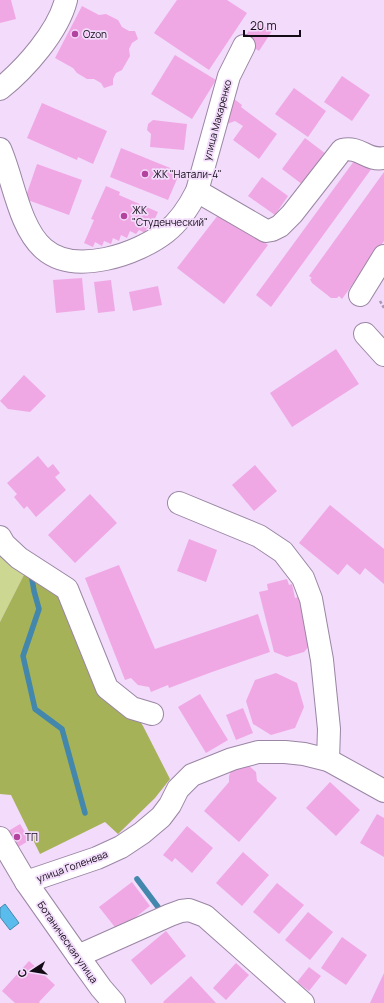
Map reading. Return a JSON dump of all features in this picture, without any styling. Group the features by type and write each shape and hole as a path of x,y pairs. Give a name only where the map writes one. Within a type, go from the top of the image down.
{"street":[{"path":"0,89 28,62 54,30 66,0"},
{"name":"улица Макаренко","path":"0,149 20,208 32,234 44,249 59,258 77,262 111,258 143,247 167,231 190,204 198,191 229,76 244,46"},
{"path":"198,191 266,231 272,230 280,226 292,214 342,150 350,148 370,157 378,159 384,158"},
{"path":"360,295 384,256"},
{"path":"364,334 384,355"},
{"path":"179,503 259,536 283,552 303,578 311,598 322,660 329,729 328,760"},
{"path":"0,536 4,544 19,558 67,589 107,688 132,708 152,714"},
{"name":"улица Голенева","path":"26,882 97,858 121,847 142,833 161,817 170,805 178,789 192,775 232,759 258,752 286,752 304,754 328,760 384,791"},
{"name":"Ботаническая улица","path":"0,838 26,882 78,956 114,1003"},
{"path":"78,956 170,915 189,910 206,916 303,1003"}],"green space":[{"path":"0,537 29,565 0,622"},
{"path":"29,565 67,589 107,688 132,708 143,726 170,779 155,798 118,834 105,822 40,854 11,795 0,794 0,622"}],"water":[{"path":"5,904 19,923 10,930 0,917 0,908"}],"building":[{"path":"0,0 11,0 16,19 0,23"},
{"path":"177,0 227,0 247,13 209,70 154,33"},
{"path":"82,6 99,15 106,14 118,20 122,27 129,31 135,31 138,39 132,43 129,49 130,56 122,70 116,73 113,79 113,85 104,88 101,83 94,79 87,79 77,73 73,68 55,58"},
{"path":"255,21 272,31 259,51 243,40"},
{"path":"175,55 216,80 192,119 151,94"},
{"path":"342,76 370,95 352,121 324,102"},
{"path":"294,88 326,111 308,137 275,114"},
{"path":"229,95 242,105 241,107 277,134 259,159 233,140 243,126 235,121 227,124 223,111"},
{"path":"42,103 107,131 93,164 78,157 77,160 27,138"},
{"path":"153,120 187,124 184,150 150,147 151,134 147,130 148,124"},
{"path":"305,138 330,157 307,188 282,169"},
{"name":"ЖК \"Натали-4\"","path":"121,148 180,172 168,200 110,177"},
{"path":"357,157 372,168 271,307 256,295"},
{"path":"37,164 82,180 69,215 25,199"},
{"path":"384,172 384,241 342,299 339,296 337,298 331,298 312,283 310,279 312,278 309,276"},
{"path":"262,177 288,196 275,215 248,196"},
{"name":"ЖК \"Студенческий\"","path":"106,186 120,192 119,195 158,212 150,229 147,228 145,233 139,230 136,234 130,231 127,238 121,235 119,241 113,238 111,244 104,241 102,246 95,242 93,247 84,243 94,220 91,219"},
{"path":"222,210 268,245 224,304 177,268"},
{"path":"82,278 85,310 56,313 53,280"},
{"path":"111,280 115,311 98,313 94,282"},
{"path":"158,286 162,305 133,311 129,292"},
{"path":"336,349 359,384 292,427 270,393"},
{"path":"24,375 46,396 30,412 8,409 0,401"},
{"path":"38,456 48,468 53,464 60,473 55,477 66,490 36,517 27,506 24,509 14,497 17,494 7,483"},
{"path":"255,465 277,491 254,511 232,485"},
{"path":"90,494 117,523 75,563 48,535"},
{"path":"330,505 384,549 384,584 365,568 360,575 347,564 338,575 299,543"},
{"path":"189,539 217,550 206,582 177,571"},
{"path":"119,565 155,649 258,614 270,652 169,688 168,685 151,692 149,687 138,685 131,678 125,680 85,578"},
{"path":"287,579 289,585 292,584 295,598 301,596 312,643 304,652 287,657 274,652 259,592 268,590 267,584"},
{"path":"276,673 297,683 304,707 295,728 271,735 253,724 246,701 255,680"},
{"path":"200,694 228,740 206,753 178,707"},
{"path":"243,708 253,733 236,740 226,715"},
{"path":"248,765 256,772 257,781 277,798 239,842 204,811 229,782 231,771"},
{"path":"330,782 360,810 336,836 306,808"},
{"path":"377,814 384,818 384,857 360,843"},
{"name":"ТП","path":"20,824 30,840 15,849 5,833"},
{"path":"187,826 213,848 192,873 175,858 172,862 163,855"},
{"path":"243,852 269,875 242,906 216,883"},
{"path":"132,882 150,906 118,931 99,907"},
{"path":"277,883 304,905 279,934 253,912"},
{"path":"308,912 333,932 310,960 285,940"},
{"path":"166,931 186,956 151,985 131,960"},
{"path":"342,937 367,955 346,985 321,968"},
{"path":"29,961 55,985 39,1002 40,1003 15,1003 2,991"},
{"path":"236,963 249,975 226,1000 213,988"},
{"path":"309,967 321,976 309,991 297,982"},
{"path":"384,973 384,1003 370,1003"},
{"path":"191,976 216,1003 163,1002"}],"waterway":[{"path":"31,573 39,609 23,656 35,709 62,729 85,813"},
{"path":"137,879 158,907"}],"place":[{"name":"Ozon","path":"75,34"},
{"name":"ЖК \"Натали-4\"","path":"145,174"},
{"name":"ЖК \"Студенческий\"","path":"124,216"},
{"name":"ТП","path":"17,837"}]}
